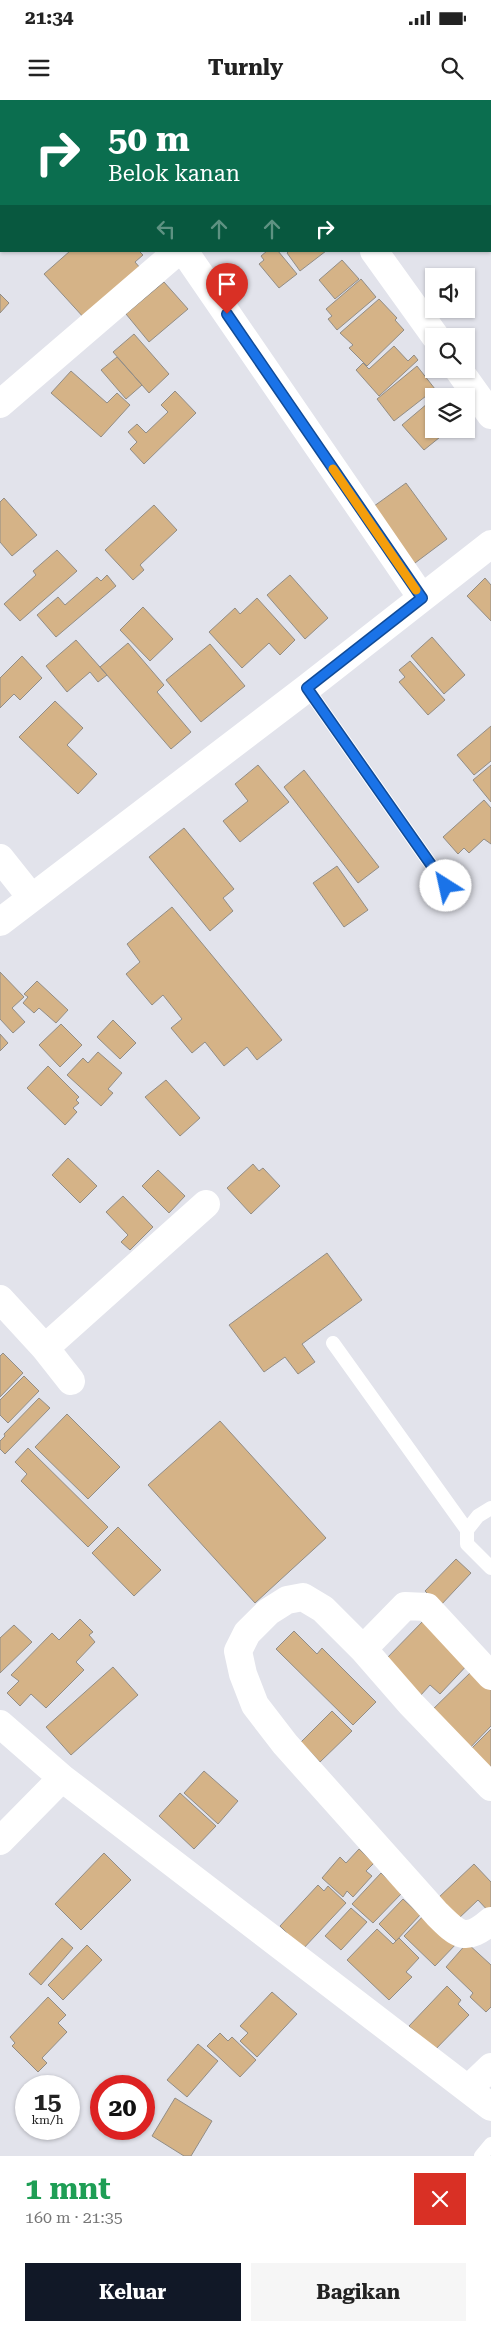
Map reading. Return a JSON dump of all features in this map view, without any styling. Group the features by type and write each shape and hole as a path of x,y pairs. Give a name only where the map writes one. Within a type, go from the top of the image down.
{"street":[{"path":"0,404 177,252"},
{"path":"185,252 422,598"},
{"path":"375,252 429,328"},
{"path":"464,378 491,415"},
{"path":"0,922 31,896 307,688 491,544"},
{"path":"0,858 31,896"},
{"path":"45,1348 206,1204"},
{"path":"0,1300 45,1348 71,1381"},
{"path":"491,1787 411,1704 363,1649 323,1610 303,1597 287,1600 268,1612 246,1633 238,1651 243,1674 255,1705 285,1744 453,1930 463,1935 477,1933 491,1921"},
{"path":"363,1649 405,1606 427,1607 491,1676"},
{"path":"0,1724 62,1778 491,2107"},
{"path":"0,1841 62,1778"},
{"path":"468,2089 491,2067"}],"lane":[{"path":"307,688 446,886"},
{"path":"333,1343 467,1530 467,1544 491,1568"},
{"path":"467,1530 478,1516 491,1508"},
{"path":"481,2156 491,2144"}],"building":[{"path":"69,252 140,252 143,255 135,262 141,269 85,319 44,274"},
{"path":"266,252 279,252 297,274 279,288 259,264 264,260 261,256"},
{"path":"288,252 325,252 300,271"},
{"path":"342,260 359,279 335,299 319,280"},
{"path":"361,279 376,297 337,330 328,319 332,316 326,309"},
{"path":"164,282 188,309 149,342 126,314"},
{"path":"0,294 9,303 0,313"},
{"path":"379,299 397,318 395,320 404,330 367,366 349,348 353,345 340,333"},
{"path":"134,334 169,374 149,393 113,352"},
{"path":"394,346 408,361 414,355 418,360 379,396 356,370 363,363 369,369"},
{"path":"117,357 142,385 126,399 101,370"},
{"path":"417,366 434,388 425,388 425,397 394,421 377,399"},
{"path":"71,371 107,403 117,393 130,405 101,437 51,393"},
{"path":"175,391 196,413 144,464 130,449 137,442 128,432 137,424 146,433 168,412 161,405"},
{"path":"425,406 425,438 439,438 424,450 402,425"},
{"path":"406,483 447,539 411,566 370,509"},
{"path":"4,498 37,535 12,556 0,542 0,502"},
{"path":"154,505 177,530 140,565 144,570 133,580 105,550"},
{"path":"57,550 77,571 20,621 4,604 36,575 33,571"},
{"path":"107,575 116,586 56,637 37,615 58,597 65,605 97,577 101,581"},
{"path":"290,575 328,618 305,639 267,595"},
{"path":"485,578 491,585 491,621 467,596"},
{"path":"257,598 295,640 280,655 269,643 242,668 209,632 235,608 240,614"},
{"path":"143,607 173,639 150,661 120,630"},
{"path":"432,637 465,675 444,694 411,656"},
{"path":"76,640 107,675 98,682 90,672 67,692 46,666"},
{"path":"128,643 164,685 157,692 191,732 171,749 100,667"},
{"path":"210,644 245,686 201,722 166,680"},
{"path":"22,656 42,678 20,700 14,694 0,708 0,678"},
{"path":"410,661 445,700 428,715 399,682 405,677 399,670"},
{"path":"55,701 83,728 67,745 97,774 78,794 19,737"},
{"path":"491,726 491,761 474,775 457,755"},
{"path":"258,765 289,802 240,842 223,821 248,801 235,784"},
{"path":"491,765 491,802 473,780"},
{"path":"304,770 379,867 358,883 284,787"},
{"path":"484,800 491,808 491,844 484,839 469,853 464,848 458,854 443,837"},
{"path":"184,828 234,889 223,898 233,911 210,931 149,857"},
{"path":"337,866 368,910 344,927 313,883"},
{"path":"172,907 282,1040 257,1060 247,1047 224,1066 205,1042 192,1053 171,1028 182,1019 163,995 152,1005 126,974 140,962 127,944"},
{"path":"0,972 24,997 12,1008 25,1022 13,1033 0,1019"},
{"path":"37,981 68,1010 56,1023 39,1008 34,1013 23,1003 28,997 24,994"},
{"path":"113,1020 136,1043 120,1059 97,1037"},
{"path":"61,1024 82,1045 60,1067 39,1045"},
{"path":"0,1034 8,1043 0,1051"},
{"path":"98,1052 122,1073 108,1089 113,1093 101,1106 67,1075 83,1058 88,1063"},
{"path":"48,1066 79,1097 76,1100 79,1103 73,1108 77,1112 65,1125 27,1088"},
{"path":"166,1080 200,1118 180,1136 145,1097"},
{"path":"68,1158 97,1186 80,1203 52,1175"},
{"path":"253,1164 259,1171 263,1168 280,1186 251,1214 227,1188"},
{"path":"158,1170 185,1196 169,1213 142,1186"},
{"path":"123,1196 153,1227 130,1250 121,1242 128,1235 106,1212"},
{"path":"327,1253 362,1300 302,1344 315,1362 298,1374 285,1357 264,1372 229,1325"},
{"path":"3,1353 23,1373 0,1397 0,1356"},
{"path":"24,1376 39,1391 8,1423 0,1415 0,1400"},
{"path":"39,1398 50,1408 5,1454 0,1449 0,1441 5,1436 4,1434"},
{"path":"67,1414 120,1467 88,1499 35,1447"},
{"path":"220,1421 326,1538 255,1603 148,1485"},
{"path":"28,1448 108,1527 88,1547 21,1481 27,1474 15,1462"},
{"path":"118,1527 161,1570 134,1596 92,1553"},
{"path":"456,1559 471,1573 440,1606 425,1591"},
{"path":"426,1618 471,1661 440,1694 430,1685 420,1696 384,1661"},
{"path":"80,1619 93,1632 89,1635 95,1642 76,1662 84,1670 46,1708 31,1694 20,1706 7,1693 19,1681 11,1675 52,1633 59,1640"},
{"path":"14,1625 32,1642 0,1673 0,1638"},
{"path":"294,1631 317,1654 322,1648 376,1702 353,1725 276,1649"},
{"path":"113,1667 138,1695 71,1755 46,1727"},
{"path":"472,1671 491,1690 491,1726 466,1752 428,1714"},
{"path":"332,1711 352,1731 320,1762 301,1742"},
{"path":"491,1729 491,1768 471,1749"},
{"path":"204,1771 238,1801 218,1824 184,1793"},
{"path":"180,1793 216,1826 194,1849 159,1816"},
{"path":"359,1849 374,1863 366,1871 372,1876 353,1897 347,1891 343,1897 322,1878 340,1857 346,1863"},
{"path":"104,1853 131,1880 81,1930 55,1904"},
{"path":"474,1864 491,1882 491,1914 478,1900 458,1919 438,1898"},
{"path":"381,1873 402,1893 373,1923 352,1904"},
{"path":"318,1885 324,1891 328,1886 346,1903 302,1950 285,1934 287,1933 280,1926"},
{"path":"403,1899 420,1915 396,1941 379,1924"},
{"path":"351,1908 367,1922 341,1950 325,1936"},
{"path":"427,1912 458,1942 435,1966 404,1936"},
{"path":"377,1929 393,1944 399,1938 419,1958 406,1972 412,1977 389,2000 347,1960"},
{"path":"62,1938 73,1948 41,1985 29,1974"},
{"path":"467,1943 491,1965 491,2007 486,2012 470,1997 473,1993 446,1967"},
{"path":"87,1945 102,1960 63,2000 48,1985"},
{"path":"447,1986 461,2000 458,2004 469,2015 430,2055 420,2036 409,2026"},
{"path":"272,1992 297,2014 257,2057 240,2041 248,2033 240,2026"},
{"path":"48,1997 66,2015 58,2023 67,2032 42,2058 47,2063 38,2072 12,2046 15,2043 10,2037"},
{"path":"220,2033 228,2041 232,2037 256,2060 240,2077 207,2046"},
{"path":"198,2044 218,2061 187,2097 167,2080"},
{"path":"175,2098 212,2121 191,2156 184,2156 155,2138 155,2131"}],"slow traffic":[{"path":"333,469 416,590"}],"route":[{"path":"227,314 422,598 307,688 446,886"}]}
